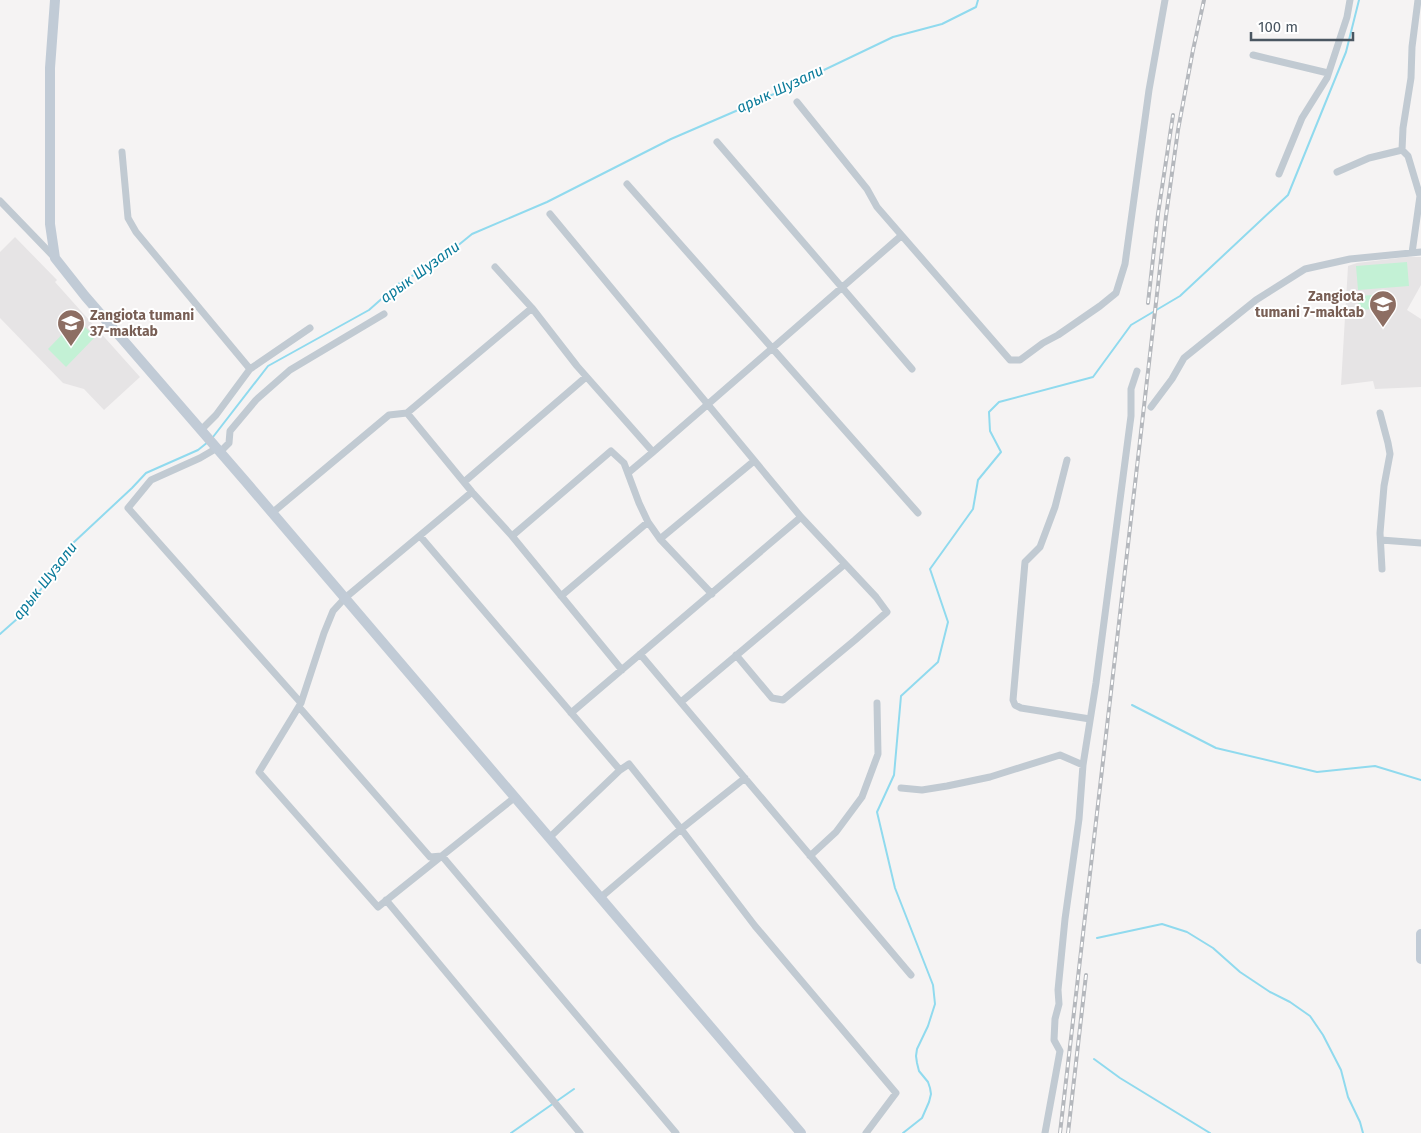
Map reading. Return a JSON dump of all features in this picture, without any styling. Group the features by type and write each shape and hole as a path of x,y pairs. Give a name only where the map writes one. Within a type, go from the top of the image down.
{"main road":[{"path":"55,0 50,68 50,224 55,258 85,296 801,1133"},
{"path":"1421,934 1421,958"}],"street":[{"path":"797,102 867,189 876,207 901,236 1010,360 1020,360 1043,342 1058,335 1116,293 1125,264 1148,90 1165,0"},
{"path":"1279,174 1302,118 1328,73 1347,17 1350,0"},
{"path":"1412,253 1420,196 1408,156 1402,150 1418,0"},
{"path":"1253,55 1328,73"},
{"path":"717,142 912,369"},
{"path":"1337,172 1369,158 1402,150"},
{"path":"122,152 128,218 136,232 250,369"},
{"path":"627,184 918,513"},
{"path":"0,201 55,258"},
{"path":"550,214 754,461 802,517 876,597 886,612 783,700 772,698 736,656"},
{"path":"628,472 901,236"},
{"path":"1151,407 1172,379 1184,358 1256,300 1305,269 1350,259 1421,252"},
{"path":"495,267 532,308 586,377 653,452"},
{"path":"272,513 389,415 407,413 532,308"},
{"path":"384,314 290,370 256,400 230,431 229,443 151,480 128,508 430,857 442,856"},
{"path":"203,433 250,369 310,328"},
{"path":"1045,1133 1060,1051 1054,1040 1055,1019 1059,1004 1058,990 1065,919 1131,416 1131,389 1137,371"},
{"path":"464,482 586,377"},
{"path":"407,413 472,492 512,536 622,670"},
{"path":"1380,413 1390,454 1384,486 1381,540 1382,569"},
{"path":"512,536 611,451 624,463 639,503 648,522 660,540 712,594"},
{"path":"1066,460 1055,507 1040,547 1025,562 1013,700 1015,705 1022,708 1090,719"},
{"path":"660,540 754,461"},
{"path":"472,492 345,598 333,611 300,705 259,772 378,907 514,798"},
{"path":"571,713 802,517"},
{"path":"561,596 648,522"},
{"path":"420,536 620,770"},
{"path":"1381,540 1421,543"},
{"path":"681,702 845,564"},
{"path":"640,654 911,976"},
{"path":"810,856 836,832 862,796 878,754 877,703"},
{"path":"901,788 922,790 990,777 1060,755 1084,765"},
{"path":"549,838 620,770 629,764 755,926 896,1093 866,1133"},
{"path":"600,898 744,778"},
{"path":"442,856 676,1133"},
{"path":"386,900 580,1133"}],"shaded area":[{"name":"Zangiota tumani 37-maktab","path":"15,237 57,280 55,282 140,377 104,410 84,389 63,383 0,318 0,252"},
{"name":"Zangiota tumani 7-maktab","path":"1421,257 1421,285 1407,310 1421,319 1421,387 1375,389 1373,381 1341,385 1348,266 1357,263"}],"green space":[{"path":"1407,262 1409,286 1358,290 1356,266"},
{"path":"1387,294 1388,308 1359,310 1358,296"},
{"path":"77,319 95,337 66,367 48,349"}],"waterway":[{"name":"арык Шузали","path":"213,437 268,366 369,310 404,279 429,269 472,234 547,202 671,139 759,101 893,37 942,24 976,7 978,0"},
{"path":"903,1133 922,1118 931,1094 928,1082 919,1071 916,1056 935,1004 933,985 895,888 877,812 894,775 901,696 938,662 948,622 930,569 973,509 978,480 1001,452 990,431 989,412 999,402 1093,377 1131,325 1180,296 1288,195 1346,52 1359,0"},
{"name":"арык Шузали","path":"0,634 26,611 72,544 146,473 198,450 208,442"},
{"path":"1132,705 1216,748 1317,772 1375,766 1421,780"},
{"path":"1097,938 1162,924 1187,932 1213,948 1240,972 1310,1016 1323,1035 1341,1070 1348,1097 1363,1133"},
{"path":"1094,1059 1120,1078 1210,1133"},
{"path":"511,1133 574,1089"}],"railway":[{"path":"1060,1133 1166,216 1178,130 1204,0"},
{"path":"1148,303 1158,214 1173,115"},
{"path":"1068,1133 1086,975"}],"place":[{"name":"Zangiota tumani 7-maktab","path":"1383,328"},
{"name":"Zangiota tumani 37-maktab","path":"71,347"}]}
